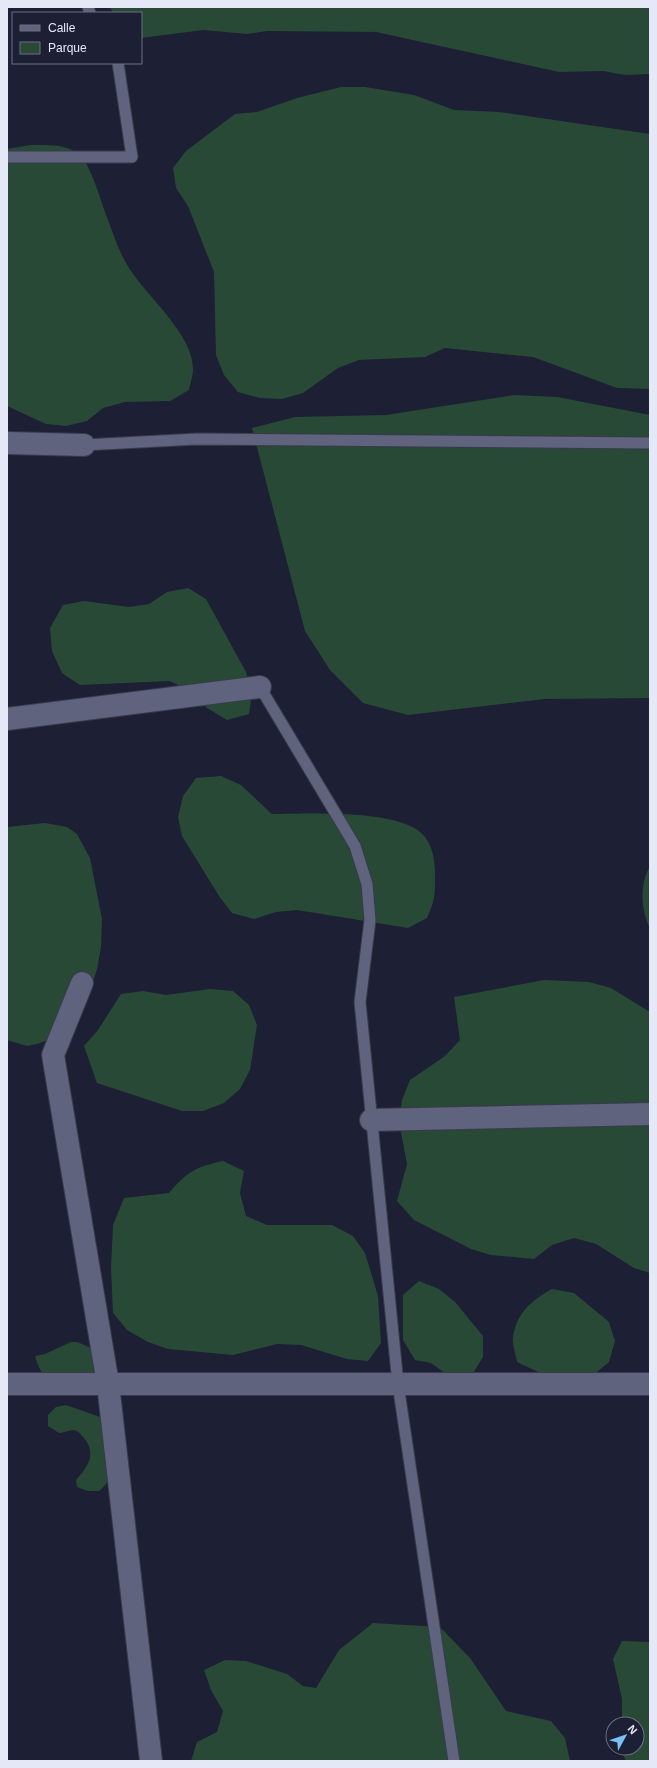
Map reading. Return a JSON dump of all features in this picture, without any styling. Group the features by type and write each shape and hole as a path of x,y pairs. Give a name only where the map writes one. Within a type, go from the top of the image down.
{"street":[{"path":"7,443 84,445"},
{"path":"7,720 260,687"},
{"path":"82,983 53,1055 108,1384 151,1761"},
{"path":"371,1120 650,1114"},
{"path":"7,1384 650,1384"}],"lane":[{"path":"7,157 132,157 118,64"},
{"path":"84,445 197,439 650,443"},
{"path":"260,687 355,846 367,884 370,920 360,1002 371,1120 398,1384 454,1761"}],"green space":[{"path":"110,7 650,7 650,74 625,75 603,71 559,72 376,32 267,31 247,34 203,30 142,38 142,12 112,12"},
{"path":"341,87 365,87 414,95 454,110 499,112 650,134 650,389 617,388 533,357 445,348 425,357 359,360 338,368 303,393 282,399 260,398 238,392 224,375 216,355 214,272 188,206 176,188 173,168 186,151 235,114 257,112 297,98"},
{"path":"31,145 54,146 71,149 81,157 86,164 95,183 105,213 125,262 170,319 186,344 191,357 193,369 189,390 170,401 125,402 103,408 87,421 66,426 46,424 7,406 7,149"},
{"path":"514,395 557,397 650,415 650,698 545,699 408,715 363,703 330,670 305,631 252,428 295,417 386,415"},
{"path":"188,588 206,599 246,672 252,693 249,714 227,720 207,708 190,691 170,681 80,685 62,673 52,651 50,628 63,605 84,601 129,607 149,604 167,592"},
{"path":"221,776 241,785 272,814 330,814 376,817 397,821 414,828 425,837 433,853 435,885 432,905 427,918 408,928 297,910 276,912 254,919 232,913 219,896 182,836 178,817 183,796 196,778"},
{"path":"45,823 67,827 77,834 90,858 102,919 101,947 97,969 86,1004 48,1040 27,1046 7,1040 7,827"},
{"path":"650,866 650,929 642,898 646,873"},
{"path":"544,980 589,982 611,988 650,1012 650,1273 634,1268 596,1244 574,1238 552,1245 534,1259 491,1255 471,1249 414,1220 397,1201 407,1164 399,1122 402,1100 410,1080 445,1056 460,1040 454,997"},
{"path":"210,989 233,991 249,1005 257,1025 250,1070 240,1089 224,1103 203,1111 182,1111 97,1083 84,1046 98,1030 121,994 143,991 166,995"},
{"path":"223,1161 244,1171 240,1193 246,1216 267,1225 332,1225 353,1236 365,1253 378,1296 381,1343 368,1361 347,1359 301,1345 277,1344 233,1355 168,1349 148,1342 127,1330 113,1313 111,1268 113,1225 124,1198 169,1193 192,1171"},
{"path":"419,1281 439,1289 455,1302 483,1336 483,1357 472,1375 449,1376 431,1363 415,1360 403,1340 403,1295"},
{"path":"552,1289 574,1293 609,1322 615,1341 609,1362 592,1376 551,1378 517,1362 513,1341 515,1329 521,1314 538,1298"},
{"path":"71,1342 77,1342 94,1349 97,1392 67,1396 46,1379 40,1369 35,1356 45,1354"},
{"path":"66,1405 100,1417 105,1422 111,1449 112,1468 106,1484 99,1491 88,1491 77,1487 76,1480 87,1465 90,1455 90,1449 84,1438 79,1432 74,1430 59,1433 48,1426 48,1415 56,1407"},
{"path":"373,1623 440,1627 470,1658 506,1711 551,1721 565,1738 570,1761 191,1761 197,1742 217,1732 223,1711 211,1690 204,1670 225,1660 246,1661 287,1674 303,1686 316,1688 339,1650"},
{"path":"622,1641 650,1642 650,1761 626,1761 624,1756 645,1756 645,1716 622,1716 622,1699 613,1659"}]}
